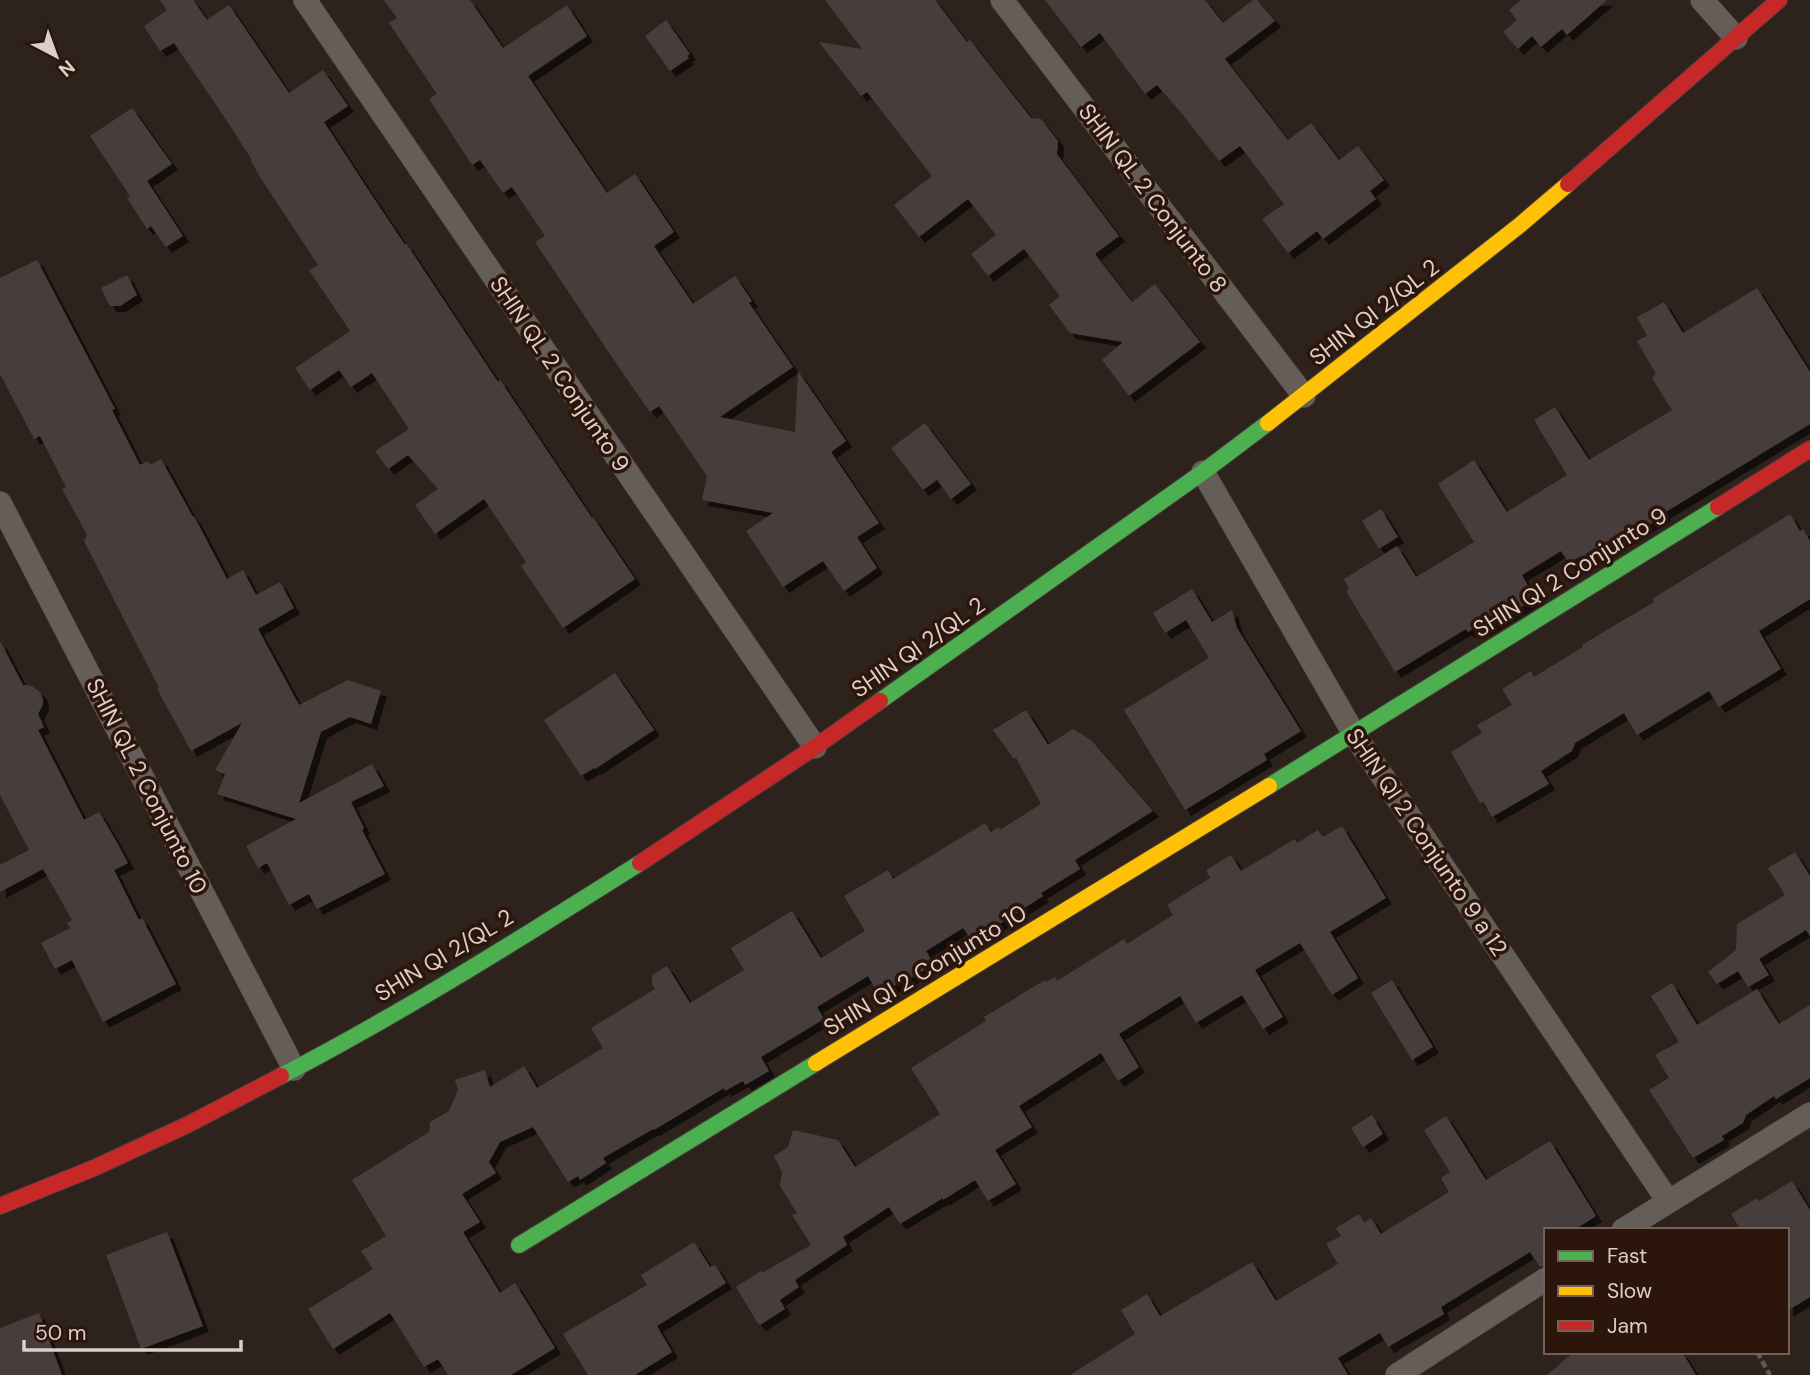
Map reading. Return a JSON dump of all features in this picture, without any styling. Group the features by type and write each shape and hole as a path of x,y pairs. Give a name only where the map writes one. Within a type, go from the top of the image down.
{"street":[{"name":"SHIN QL 2 Conjunto 9","path":"305,0 815,747"},
{"name":"SHIN QL 2 Conjunto 8","path":"1002,0 1304,396"},
{"path":"1702,0 1736,38"},
{"name":"SHIN QI 2/QL 2","path":"0,1206 94,1168 187,1125 294,1069 426,994 575,904 815,747 1203,472 1304,396 1520,225 1779,0"},
{"name":"SHIN QI 2 Conjunto 9","path":"1354,734 1810,449"},
{"name":"SHIN QI 2 Conjunto 9 a 12","path":"1203,472 1354,734 1668,1201"},
{"name":"SHIN QL 2 Conjunto 10","path":"0,503 294,1069"},
{"name":"SHIN QI 2 Conjunto 10","path":"519,1245 1354,734"},
{"path":"1626,1228 1810,1114"},
{"path":"1397,1375 1544,1280"}],"path":[{"path":"1758,1354 1770,1375"}],"building":[{"path":"160,0 193,0 207,20 229,5 289,93 323,70 348,106 324,122 498,382 500,380 635,579 563,628 521,566 526,562 484,499 435,534 415,505 438,489 408,455 388,469 375,451 409,429 372,373 351,387 339,370 310,390 295,368 350,331 309,270 318,265 225,118 174,43 160,51 144,26 167,10"},
{"path":"384,0 470,0 503,48 567,5 587,36 528,76 607,193 635,174 674,232 654,246 693,304 735,276 752,301 749,303 793,367 720,417 795,432 798,371 846,441 831,452 879,523 857,537 877,568 844,591 823,561 783,587 746,531 773,513 702,500 707,476 659,406 650,412 622,372 535,242 545,236 512,187 503,193 480,160 472,165 429,99 437,94 389,23 397,18"},
{"path":"825,0 935,0 1031,118 1041,119 1058,141 1057,154 1119,236 1095,254 1132,302 1155,284 1200,342 1129,396 1102,360 1123,342 1070,333 1049,305 1060,296 1024,249 988,276 971,254 996,235 968,199 919,237 894,205 932,176 867,92 861,96 819,42 862,49"},
{"path":"1045,0 1205,0 1223,23 1253,0 1257,0 1275,21 1225,59 1288,140 1311,123 1339,160 1358,146 1384,180 1370,191 1376,199 1323,239 1317,231 1288,253 1262,219 1284,204 1240,146 1219,161 1157,85 1145,94 1100,33 1081,47"},
{"path":"1521,0 1607,0 1567,35 1562,29 1541,47 1532,36 1518,49 1503,32 1517,20 1509,10"},
{"path":"666,20 690,54 687,56 689,58 670,71 645,36"},
{"path":"132,108 172,164 147,181 183,236 166,247 151,226 147,229 127,198 130,196 90,136"},
{"path":"37,260 115,409 112,410 140,465 148,461 150,465 161,459 227,579 243,570 256,595 280,582 294,608 258,629 299,705 348,680 381,691 371,724 350,717 321,732 299,803 372,764 384,786 351,802 385,874 317,909 309,894 289,905 267,863 258,868 246,846 296,819 217,794 225,774 215,770 242,723 191,751 157,689 159,688 84,541 87,535 62,489 66,487 40,436 34,439 0,374 0,278"},
{"path":"127,275 137,295 120,306 110,306 101,288"},
{"path":"1757,288 1810,372 1810,424 1664,513 1665,515 1622,542 1620,540 1585,562 1581,556 1569,563 1561,551 1522,575 1533,600 1483,631 1479,625 1468,632 1466,629 1395,672 1346,591 1349,589 1344,579 1397,546 1416,577 1474,542 1438,484 1474,460 1507,512 1567,475 1534,420 1555,407 1589,460 1672,410 1652,378 1656,374 1637,341 1647,336 1637,317 1664,302 1683,333"},
{"path":"925,423 971,484 951,499 937,480 923,490 891,448"},
{"path":"1381,509 1398,537 1379,549 1362,521"},
{"path":"1790,514 1810,541 1810,599 1759,631 1781,669 1719,707 1709,691 1637,735 1624,713 1575,743 1572,751 1541,771 1549,784 1492,817 1483,802 1480,803 1451,752 1482,733 1477,725 1512,705 1502,689 1531,671 1534,677 1654,602 1652,599"},
{"path":"1192,589 1212,622 1232,610 1237,628 1301,731 1264,754 1267,760 1185,810 1124,710 1209,658 1186,620 1165,633 1153,613"},
{"path":"0,641 23,685 32,686 40,692 43,704 38,714 44,727 38,730 84,820 99,812 128,863 114,870 176,984 103,1022 72,960 55,969 41,943 70,928 67,923 72,920 43,869 0,892 0,865 29,850 0,795"},
{"path":"615,673 654,730 581,776 544,720"},
{"path":"1026,710 1048,745 1073,729 1092,741 1153,811 1075,860 1080,869 987,932 985,929 970,938 963,928 926,951 934,964 898,986 897,984 879,995 868,976 817,1007 824,1019 761,1057 769,1071 745,1085 743,1081 725,1091 724,1088 603,1158 606,1163 580,1180 578,1176 568,1182 533,1127 500,1142 489,1162 496,1173 462,1194 480,1222 463,1232 500,1293 515,1283 555,1348 511,1375 448,1375 438,1359 424,1367 390,1313 333,1349 308,1309 373,1269 361,1251 386,1236 352,1180 429,1132 430,1122 449,1111 458,1090 455,1080 485,1070 490,1087 524,1066 537,1088 603,1048 591,1028 655,989 652,975 667,966 690,1003 744,970 731,948 792,911 821,958 865,931 844,896 888,870 893,879 985,823 991,832 999,827 1000,830 1041,804 1016,758 1014,759 993,730"},
{"path":"1342,826 1386,898 1330,932 1358,978 1332,995 1300,943 1255,970 1283,1017 1263,1029 1242,995 1196,1023 1180,996 1119,1034 1139,1067 1118,1081 1101,1053 1019,1106 1032,1127 995,1150 1016,1184 988,1201 975,1180 900,1224 889,1207 843,1237 847,1245 795,1280 799,1287 780,1300 785,1309 760,1325 757,1322 736,1287 811,1245 792,1215 797,1213 780,1186 782,1172 774,1156 788,1147 793,1130 838,1140 855,1167 940,1114 911,1068 986,1021 984,1017 1045,980 1046,982 1055,977 1057,981 1124,939 1127,944 1173,915 1167,905 1210,878 1206,870 1231,855 1241,871 1295,839 1297,843 1318,830 1323,837"},
{"path":"1795,852 1810,876 1810,936 1806,930 1759,959 1769,975 1748,987 1738,971 1717,984 1708,972 1736,950 1737,924 1785,895 1768,868"},
{"path":"1392,980 1433,1047 1412,1060 1371,993"},
{"path":"1672,983 1697,1025 1757,989 1779,1024 1810,1005 1810,1078 1776,1099 1774,1096 1746,1115 1743,1123 1722,1136 1724,1140 1693,1158 1649,1090 1669,1078 1655,1055 1679,1042 1651,996"},
{"path":"1372,1115 1383,1134 1363,1147 1351,1128"},
{"path":"1446,1116 1486,1180 1550,1141 1596,1216 1577,1228 1544,1228 1544,1266 1540,1267 1530,1252 1441,1307 1444,1314 1388,1347 1380,1333 1338,1358 1348,1375 1070,1375 1135,1334 1121,1310 1147,1294 1160,1316 1252,1262 1276,1301 1338,1264 1326,1244 1341,1236 1336,1228 1359,1214 1364,1222 1371,1218 1381,1234 1449,1192 1441,1178 1450,1172 1424,1130"},
{"path":"1792,1181 1810,1210 1810,1297 1789,1310 1789,1228 1740,1228 1731,1214 1757,1198 1759,1201"},
{"path":"167,1232 203,1326 141,1349 106,1255"},
{"path":"694,1242 710,1267 715,1265 726,1283 657,1326 672,1352 635,1375 588,1375 563,1334 647,1285 641,1275"},
{"path":"39,1313 62,1375 0,1375 0,1328"},
{"path":"1572,1354 1683,1354 1696,1375 1547,1375"}],"traffic: fast":[{"path":"880,701 1268,423"},
{"path":"1269,786 1718,507"},
{"path":"281,1076 418,1000 640,863"},
{"path":"519,1245 816,1063"}],"traffic: slow":[{"path":"1268,423 1520,225 1568,184"},
{"path":"816,1063 1269,786"}],"traffic: jam":[{"path":"1568,184 1779,0"},
{"path":"1718,507 1810,449"},
{"path":"640,863 880,701"},
{"path":"0,1206 94,1168 187,1125 281,1076"}]}
